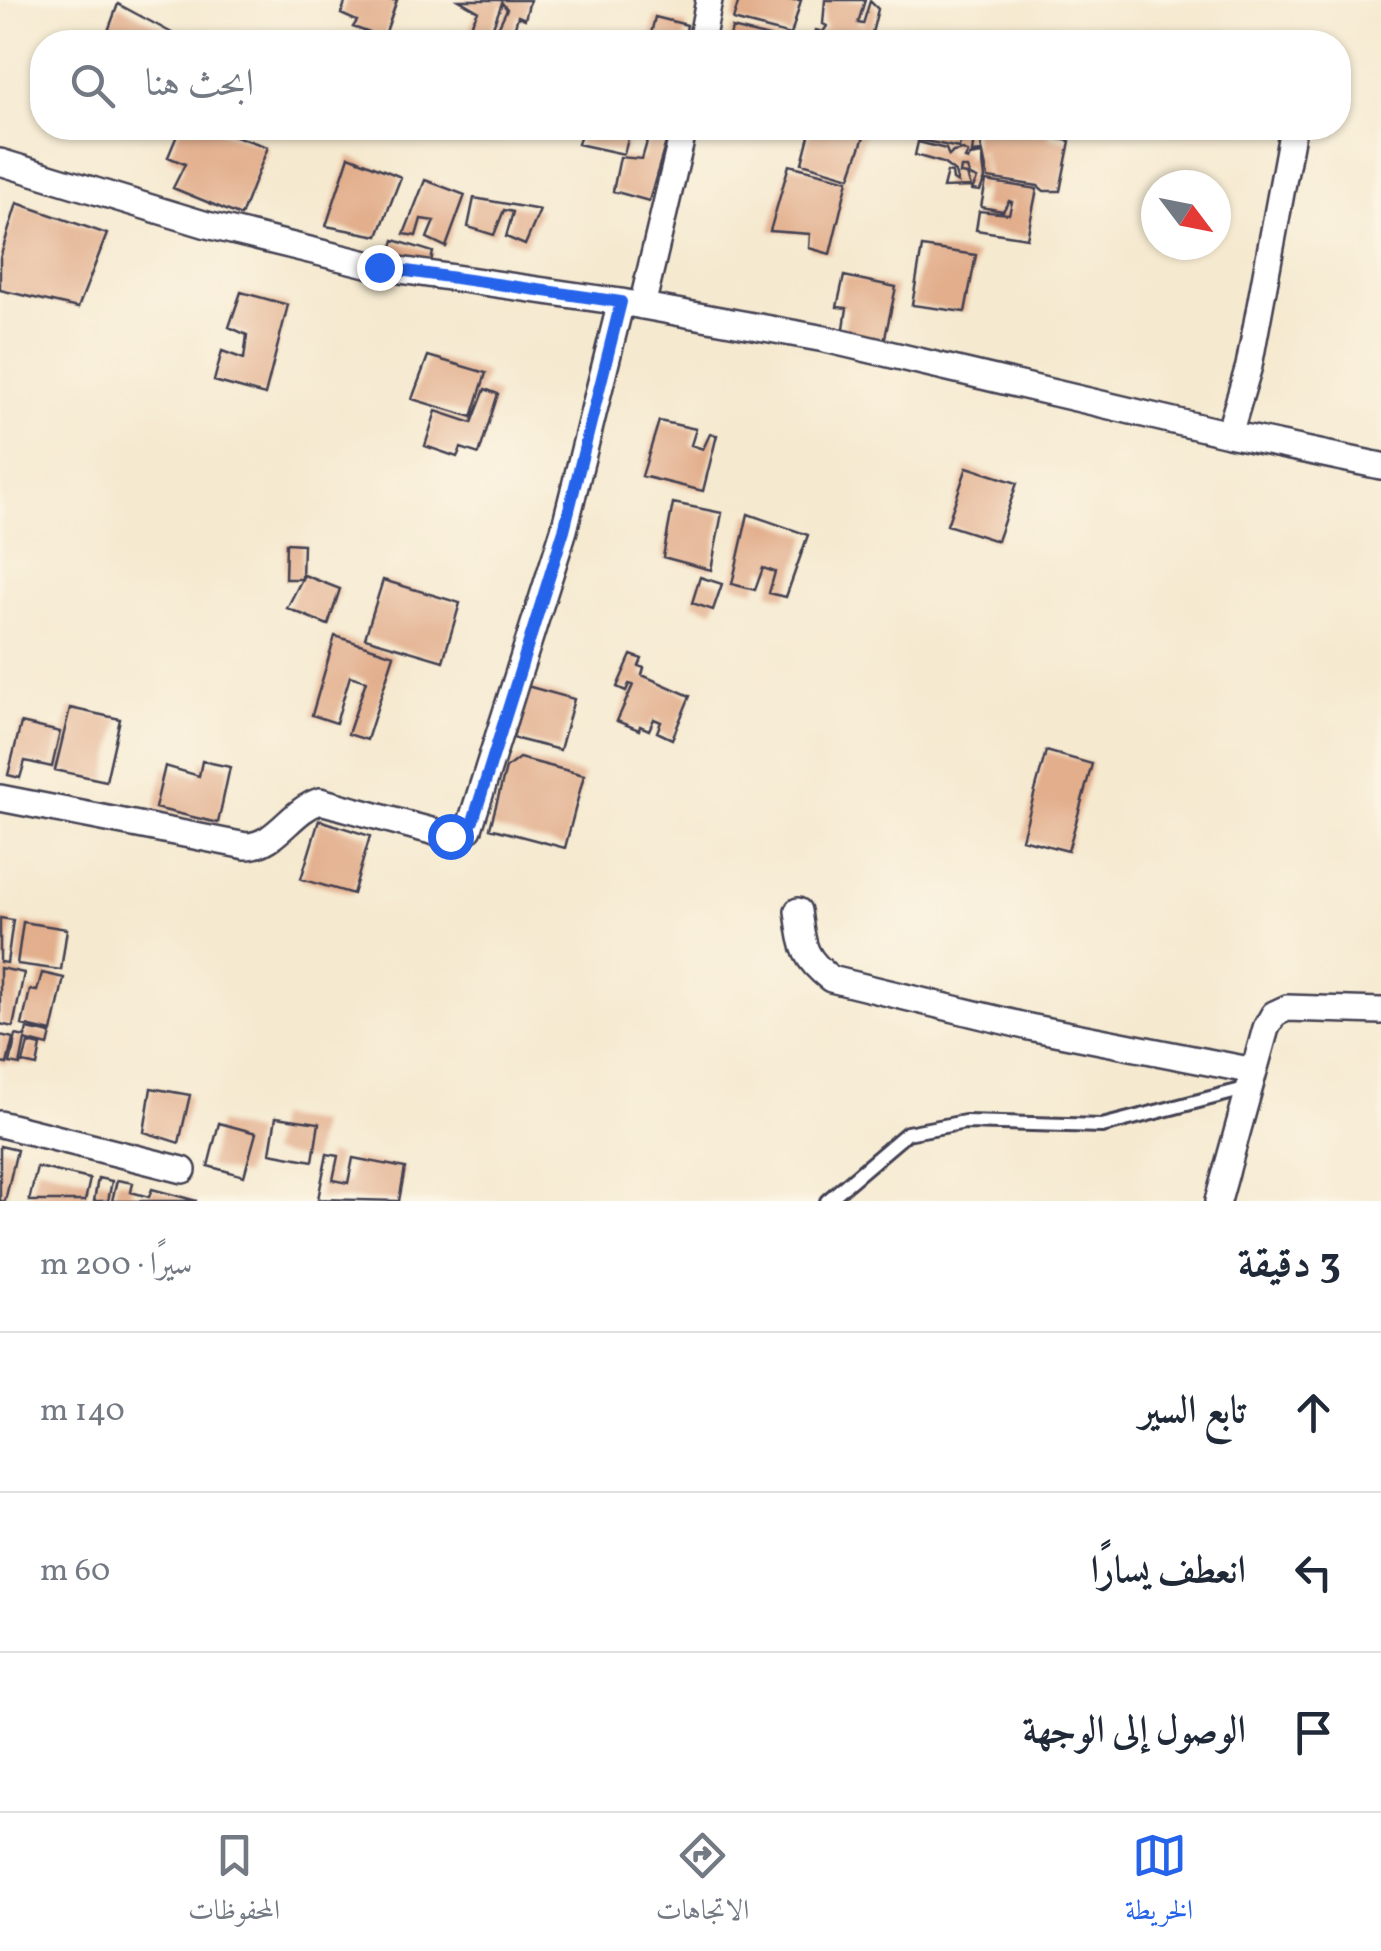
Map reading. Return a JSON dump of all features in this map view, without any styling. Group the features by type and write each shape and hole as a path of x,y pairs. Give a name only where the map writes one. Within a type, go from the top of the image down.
{"street":[{"path":"703,30 709,0"},
{"path":"0,798 246,846 263,844 304,807 320,801 450,836 469,829 564,530 680,140"},
{"path":"1229,434 1249,366 1291,140"},
{"path":"0,162 207,225 379,267 632,304 825,339 1381,466"},
{"path":"798,911 804,951 813,965 831,979 1252,1079"},
{"path":"1218,1201 1266,1028 1274,1014 1287,1008 1381,1011"},
{"path":"0,1124 183,1170"}],"lane":[{"path":"826,1201 907,1133 965,1122 1102,1126 1252,1079"}],"building":[{"path":"346,0 397,0 387,30 361,30 353,27 357,21 341,14"},
{"path":"459,0 530,0 525,19 518,16 514,30 497,30 507,9 502,3 492,30 469,29 478,11"},
{"path":"739,0 801,0 792,30 772,30 733,20"},
{"path":"825,0 865,0 858,23 863,24 870,1 878,9 873,30 824,30 827,26 823,24"},
{"path":"118,4 166,30 108,30"},
{"path":"655,17 687,25 686,30 652,30"},
{"path":"175,140 247,140 268,147 241,216 173,188 185,164 168,157"},
{"path":"579,140 628,140 624,154 578,144"},
{"path":"648,140 667,140 649,201 613,191 620,157 642,159"},
{"path":"808,140 863,140 850,177 802,163"},
{"path":"921,140 967,140 960,142 959,148"},
{"path":"974,140 1070,141 1060,191 988,178 981,144 982,152 972,153"},
{"path":"918,142 946,149 949,156 963,150 968,153 968,160 982,154 985,178 980,191 972,190 977,179 970,176 967,168 961,168 960,174 967,175 971,187 943,188 947,172 958,183 955,172 943,163 915,155"},
{"path":"349,156 401,177 378,236 326,226"},
{"path":"789,165 848,180 830,254 809,248 810,234 770,231"},
{"path":"425,180 465,195 446,247 427,238 434,221 421,219 416,236 404,234"},
{"path":"986,181 1037,189 1027,238 976,230 979,211 1009,214 1012,202 1003,211 981,207"},
{"path":"474,198 540,210 525,245 506,237 513,212 504,210 494,235 468,227"},
{"path":"17,203 107,234 78,308 0,290 0,258"},
{"path":"394,240 433,252 427,282 385,271"},
{"path":"922,247 976,255 965,312 912,305"},
{"path":"844,276 896,287 884,342 843,335 847,308 837,307"},
{"path":"241,292 288,305 265,395 214,381 222,351 244,359 247,335 229,327"},
{"path":"428,356 486,373 472,417 412,399"},
{"path":"485,389 498,394 479,454 461,448 457,457 425,446 436,411 472,423"},
{"path":"659,421 696,429 691,445 703,449 710,434 717,435 703,491 642,476"},
{"path":"967,467 1017,483 997,541 947,525"},
{"path":"673,503 722,513 711,570 663,557"},
{"path":"748,514 808,535 786,597 769,593 775,572 763,568 755,590 732,584"},
{"path":"286,543 303,544 302,579 285,579"},
{"path":"304,575 340,589 328,625 287,608"},
{"path":"700,577 722,584 713,610 692,603"},
{"path":"383,580 460,603 443,661 365,638"},
{"path":"335,636 394,655 367,740 348,734 366,681 350,676 336,723 312,715"},
{"path":"631,655 642,659 642,675 690,696 672,739 657,732 661,722 654,719 649,730 617,721 633,685 629,684 626,691 617,687"},
{"path":"527,686 574,699 560,750 513,738"},
{"path":"70,708 120,719 106,781 55,770"},
{"path":"21,723 60,732 52,767 25,761 20,778 8,775"},
{"path":"1046,751 1092,764 1068,851 1022,839"},
{"path":"519,758 584,775 565,848 490,828 506,768"},
{"path":"202,761 230,767 218,823 155,808 165,766 199,776"},
{"path":"319,820 370,836 353,894 301,879"},
{"path":"0,918 13,920 7,963 0,962"},
{"path":"23,922 67,929 61,970 17,964"},
{"path":"0,968 24,973 13,1027 0,1024"},
{"path":"42,973 64,978 52,1032 22,1025 30,990 37,991"},
{"path":"27,1029 51,1034 48,1046 25,1040 20,1065 10,1063 16,1035 25,1037"},
{"path":"0,1035 13,1038 7,1064 0,1063"},
{"path":"28,1043 41,1046 37,1066 23,1063"},
{"path":"151,1088 190,1095 179,1143 144,1132"},
{"path":"276,1117 319,1123 313,1161 270,1153"},
{"path":"219,1123 256,1133 244,1176 208,1166"},
{"path":"0,1146 17,1150 5,1201 0,1201"},
{"path":"327,1154 338,1156 333,1180 348,1183 353,1158 405,1168 399,1201 318,1199"},
{"path":"37,1167 90,1179 85,1201 29,1201"},
{"path":"98,1178 112,1181 108,1201 94,1201"},
{"path":"117,1180 133,1183 131,1192 149,1197 152,1189 197,1201 112,1201"}],"route":[{"path":"379,267 621,302 564,530 473,821 462,834 450,836"}]}
